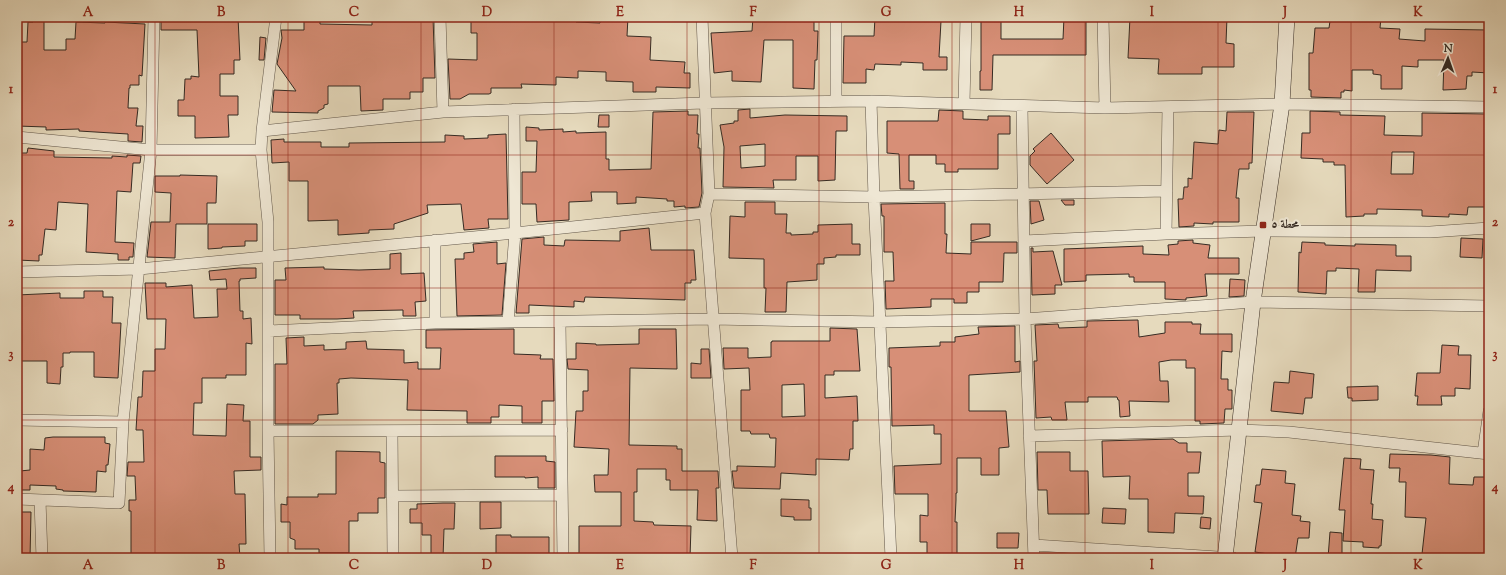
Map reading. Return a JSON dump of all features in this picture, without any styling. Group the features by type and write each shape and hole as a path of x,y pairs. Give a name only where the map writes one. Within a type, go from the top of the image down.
{"street":[{"path":"17,499 119,504 124,422 151,150 154,17"},
{"path":"270,558 268,431 268,222 261,150 276,17"},
{"path":"440,17 443,112"},
{"path":"702,17 704,103 709,194 705,213 712,319 732,558"},
{"path":"836,17 836,101"},
{"path":"964,103 966,17"},
{"path":"1103,17 1105,108"},
{"path":"1034,544 1228,558 1239,430 1253,302 1282,104 1287,17"},
{"path":"262,131 443,112 704,103 871,100 1105,108 1282,104 1489,107"},
{"path":"871,100 874,197 891,558"},
{"path":"1022,106 1025,319 1034,558"},
{"path":"1166,234 1168,107"},
{"path":"508,322 515,233 514,109"},
{"path":"17,137 151,150 261,150"},
{"path":"709,194 874,197 1167,191"},
{"path":"17,272 138,269 515,233 705,213"},
{"path":"1024,241 1263,231 1430,232 1489,228"},
{"path":"435,240 435,323"},
{"path":"269,331 435,323 712,319 880,322 1025,319 1253,302 1489,306"},
{"path":"560,322 563,558"},
{"path":"1029,436 1239,430 1290,432 1486,454 1489,411"},
{"path":"17,420 124,422"},
{"path":"268,431 562,430"},
{"path":"392,431 393,558"},
{"path":"392,496 562,495"},
{"path":"40,500 42,558"}],"building":[{"path":"161,17 198,17 198,20 238,17 240,60 234,60 234,74 220,74 220,96 238,96 238,115 228,115 229,137 195,138 195,116 178,116 178,100 184,100 185,79 191,79 191,76 199,77 197,30 161,30"},
{"path":"304,17 320,17 320,24 372,25 372,17 433,17 435,78 423,78 423,92 410,92 410,99 383,99 383,110 361,111 360,86 328,86 328,104 324,105 324,108 318,111 318,113 272,112 274,90 296,91 277,64 282,38 281,30 304,30"},
{"path":"471,17 576,17 576,22 600,23 600,17 628,17 627,36 651,37 650,60 685,62 684,73 690,73 690,88 656,87 656,92 633,92 633,82 606,81 606,72 578,71 578,78 556,77 556,85 521,84 522,88 491,88 491,93 489,94 469,94 460,99 450,99 448,59 477,60 477,33 471,33"},
{"path":"753,17 814,17 814,31 818,31 814,89 793,88 793,40 764,40 761,82 732,81 732,71 714,73 711,33 752,31"},
{"path":"875,17 906,17 906,20 927,20 927,17 938,17 938,21 941,21 939,57 947,57 947,70 923,70 923,63 901,62 901,65 875,64 874,70 866,69 866,83 843,83 844,36 874,36"},
{"path":"981,17 1001,17 1001,39 1063,39 1064,17 1086,17 1086,55 993,55 992,90 980,90"},
{"path":"1130,17 1227,17 1226,43 1234,44 1234,67 1202,67 1202,74 1158,74 1159,59 1128,58"},
{"path":"1365,17 1381,17 1380,28 1400,29 1399,39 1425,41 1425,29 1489,30 1489,73 1472,72 1472,76 1467,76 1466,89 1443,90 1444,60 1418,60 1418,67 1402,66 1402,89 1381,89 1381,75 1373,74 1373,70 1352,70 1352,91 1344,90 1344,92 1341,92 1341,98 1311,97 1311,90 1309,90 1309,53 1313,53 1315,28 1329,28 1330,21 1365,20"},
{"path":"33,18 44,18 44,50 66,50 66,39 75,39 76,22 145,24 142,76 139,75 139,85 130,85 128,108 138,108 136,126 143,126 142,142 128,141 128,134 79,131 79,129 46,130 46,127 17,126 17,42 27,42 28,22 33,22"},
{"path":"260,37 266,38 264,60 259,60"},
{"path":"750,109 750,118 785,115 847,116 847,131 836,131 835,180 818,181 818,156 796,156 796,180 773,180 774,188 723,187 724,147 720,125 738,121 738,110","holes":["765,144 765,166 741,168 740,146"]},
{"path":"939,110 963,111 963,119 988,120 988,116 1010,116 1010,134 998,134 998,169 958,169 958,172 945,172 945,164 936,164 936,155 909,155 909,181 914,181 914,189 900,189 899,154 887,153 887,121 938,121"},
{"path":"688,111 688,115 698,115 697,134 699,134 698,148 700,148 702,193 699,207 674,207 674,201 667,201 667,199 636,197 636,203 617,204 617,192 591,192 592,201 569,202 569,220 537,222 536,204 522,204 522,172 536,172 537,141 526,141 526,127 539,128 539,130 563,129 563,132 576,131 576,133 606,132 606,159 609,159 609,170 651,169 653,112"},
{"path":"1310,111 1340,112 1340,115 1385,116 1384,135 1422,136 1422,113 1487,114 1485,182 1489,182 1489,207 1468,207 1467,215 1449,214 1449,217 1422,216 1422,210 1377,209 1377,214 1364,214 1364,216 1346,217 1345,165 1334,165 1334,162 1323,162 1323,159 1301,158 1302,133 1310,133","holes":["1392,152 1414,152 1413,174 1391,174"]},
{"path":"1227,112 1254,112 1252,163 1249,163 1249,169 1239,169 1236,198 1239,198 1239,222 1213,222 1213,224 1194,223 1194,226 1179,227 1178,199 1183,199 1184,187 1188,187 1188,178 1192,179 1194,142 1218,144 1219,130 1226,131"},
{"path":"599,115 609,115 609,127 598,127"},
{"path":"1051,133 1074,160 1047,184 1030,165 1030,156 1035,151 1033,149"},
{"path":"506,134 508,219 488,219 489,228 464,230 461,204 427,205 428,213 394,224 394,229 369,230 369,233 338,235 338,220 308,221 308,181 289,181 289,162 272,163 271,140 284,139 284,142 321,142 321,147 349,147 349,143 445,142 445,135 464,136 464,139 488,138 488,135"},
{"path":"28,148 54,151 54,157 112,158 112,156 141,156 140,163 133,163 131,192 117,191 115,242 134,243 133,257 129,257 129,260 118,260 118,254 86,252 88,204 58,202 56,230 45,229 42,255 39,255 39,261 17,260 17,153 27,153"},
{"path":"155,176 217,176 216,203 207,203 207,224 176,224 175,258 147,257 151,222 170,222 171,193 155,192"},
{"path":"1061,200 1074,200 1074,205 1065,205"},
{"path":"1030,201 1039,201 1044,220 1031,224"},
{"path":"745,202 775,202 775,214 787,214 786,233 791,233 791,235 813,234 813,232 818,232 818,225 852,224 852,244 860,244 860,255 836,255 836,257 824,258 824,264 817,264 817,280 787,282 786,312 765,312 766,288 764,288 764,259 729,258 730,216 745,217"},
{"path":"945,203 945,234 947,234 946,253 971,254 971,242 1017,242 1017,253 1004,253 1003,282 979,282 979,292 967,292 967,303 954,303 954,299 931,299 931,307 886,309 885,281 894,281 893,252 884,252 884,216 882,216 881,204"},
{"path":"208,224 257,224 257,241 245,241 245,246 208,249"},
{"path":"971,224 990,224 990,236 971,241"},
{"path":"649,228 651,250 694,250 696,280 691,280 691,283 685,283 685,300 585,297 584,302 574,301 574,307 529,305 529,313 516,313 522,239 544,237 544,245 564,246 565,240 620,241 620,231"},
{"path":"1461,238 1483,239 1482,258 1460,257"},
{"path":"1193,240 1193,243 1210,245 1208,258 1239,258 1239,274 1205,274 1207,296 1186,298 1186,300 1165,299 1165,282 1134,282 1134,277 1129,277 1129,274 1086,275 1086,281 1064,282 1064,249 1143,246 1143,254 1169,255 1168,245 1178,244 1178,241"},
{"path":"497,242 497,264 506,263 502,315 457,316 455,259 464,259 464,253 474,252 473,244"},
{"path":"1302,242 1325,243 1325,245 1355,246 1355,244 1396,245 1396,256 1411,256 1411,271 1376,270 1375,292 1358,292 1359,269 1336,268 1336,271 1327,271 1326,294 1298,292 1299,252 1301,253"},
{"path":"1031,248 1033,248 1033,252 1053,251 1062,285 1055,285 1055,294 1032,295"},
{"path":"401,253 401,274 424,273 426,301 415,302 416,316 403,316 403,310 353,311 354,318 337,319 300,319 300,315 275,315 275,280 286,280 285,268 324,267 324,269 390,269 390,254"},
{"path":"256,268 256,278 240,279 239,281 240,311 243,311 243,319 251,318 252,344 246,343 246,375 226,375 226,378 202,378 202,403 194,403 193,435 226,436 227,404 244,405 243,421 250,421 250,457 261,457 261,470 234,471 235,494 245,494 246,544 239,544 240,558 131,558 131,511 129,511 129,500 136,500 135,476 127,476 128,462 144,462 143,430 136,430 138,397 142,397 143,371 155,371 155,349 165,349 166,319 147,319 145,283 166,283 166,287 192,285 194,318 218,317 217,289 227,289 226,279 210,280 209,271"},
{"path":"1230,279 1245,280 1244,296 1229,297"},
{"path":"84,291 103,291 103,297 113,297 112,323 121,323 118,378 94,377 94,352 70,352 63,353 63,367 61,367 60,384 47,383 47,361 18,361 17,295 60,293 60,298 84,298"},
{"path":"1138,320 1139,337 1165,333 1165,322 1192,322 1192,324 1201,324 1200,334 1232,334 1232,352 1222,351 1221,379 1228,379 1228,390 1232,390 1232,409 1225,409 1224,423 1200,424 1200,421 1195,421 1195,368 1186,368 1186,360 1159,362 1160,381 1168,381 1169,402 1129,401 1130,416 1120,417 1119,400 1117,397 1088,397 1088,402 1065,402 1067,420 1052,420 1051,417 1036,418 1034,361 1037,361 1035,325 1058,324 1059,328 1087,327 1087,321"},
{"path":"1015,326 1015,362 1020,361 1020,372 969,375 969,411 1006,411 1009,447 999,448 999,475 981,475 981,458 957,458 955,522 957,522 957,558 927,558 927,542 920,542 920,515 928,516 928,494 895,494 894,466 941,464 941,434 934,434 934,425 892,426 891,367 889,367 889,348 940,346 940,342 955,342 955,337 979,334 978,327"},
{"path":"830,328 857,329 860,371 834,371 834,375 825,375 825,398 857,396 858,421 853,421 853,449 850,449 849,460 816,459 816,475 781,473 780,489 734,488 732,471 737,471 737,466 775,467 776,438 770,438 769,434 751,434 750,431 741,431 741,390 750,390 749,368 724,369 723,348 748,348 748,358 771,357 772,341 830,341","holes":["804,384 805,416 782,417 782,385"]},
{"path":"514,329 514,354 541,355 540,359 553,359 554,401 542,401 542,423 522,423 522,406 499,405 499,417 491,417 491,423 467,423 467,411 407,410 408,380 351,378 339,379 339,383 337,383 338,414 318,415 318,420 313,424 275,424 275,364 287,364 286,338 304,337 304,346 324,345 324,350 346,349 346,342 366,341 367,349 404,350 404,363 418,362 418,369 440,369 441,348 426,348 426,330"},
{"path":"639,329 676,329 677,369 630,368 629,445 677,446 677,449 682,449 682,471 718,471 719,488 716,488 717,521 697,520 698,490 670,490 670,480 666,480 666,469 637,469 637,492 634,492 634,521 653,522 654,525 691,526 690,558 579,558 579,526 621,526 621,492 595,492 594,475 608,475 609,449 574,447 576,411 583,411 583,391 588,391 588,370 568,369 567,359 576,359 576,343 596,345 639,344"},
{"path":"1442,345 1459,346 1458,355 1471,355 1470,389 1455,388 1455,396 1441,396 1442,405 1417,405 1418,396 1415,396 1417,373 1440,373"},
{"path":"701,349 709,349 711,378 691,378 691,363 701,364"},
{"path":"1290,371 1314,374 1312,398 1305,398 1303,414 1271,411 1274,382 1289,383"},
{"path":"1378,386 1378,400 1352,401 1352,398 1348,398 1347,387"},
{"path":"105,437 105,443 110,444 108,465 106,465 106,472 97,471 96,492 63,491 56,489 56,486 30,485 30,490 18,490 18,476 20,476 20,471 30,470 30,449 44,450 45,438"},
{"path":"1173,439 1179,443 1187,443 1187,452 1201,452 1199,473 1188,473 1188,496 1204,496 1203,514 1175,513 1174,533 1148,532 1148,499 1129,499 1130,476 1103,477 1102,441"},
{"path":"336,451 380,452 380,462 385,463 385,498 378,498 378,513 358,513 358,521 349,521 349,553 319,553 319,549 295,549 295,540 290,538 290,522 281,522 281,504 287,505 287,497 318,497 318,494 336,494"},
{"path":"1037,452 1070,452 1070,471 1088,471 1089,514 1048,514 1047,490 1038,490"},
{"path":"1390,454 1450,457 1449,484 1473,485 1474,477 1489,477 1489,558 1450,558 1422,554 1426,518 1405,517 1406,482 1399,482 1400,468 1389,468"},
{"path":"495,456 546,456 546,461 555,462 555,488 538,488 538,477 495,477"},
{"path":"1344,458 1361,459 1360,469 1374,470 1371,504 1373,504 1372,519 1383,520 1381,546 1379,546 1379,548 1363,547 1363,542 1343,541 1345,510 1339,510"},
{"path":"1262,469 1286,471 1285,483 1295,484 1292,515 1301,516 1300,521 1310,522 1309,538 1298,538 1295,558 1255,552 1262,503 1254,502 1256,485 1260,485"},
{"path":"781,499 809,500 811,520 794,520 794,517 781,516"},
{"path":"480,502 501,502 501,528 480,529"},
{"path":"455,503 454,529 444,529 443,558 431,558 431,535 422,535 422,523 410,523 410,509 417,509 417,504"},
{"path":"1103,508 1126,509 1125,524 1102,523"},
{"path":"17,512 31,512 30,558 17,558"},
{"path":"1201,517 1211,518 1210,529 1200,528"},
{"path":"1330,532 1342,533 1342,558 1328,558"},
{"path":"997,533 1019,533 1018,548 997,548"},
{"path":"496,535 511,535 511,537 549,537 549,558 496,558"}],"place":[{"name":"محطة ٥","path":"1263,225"}]}
